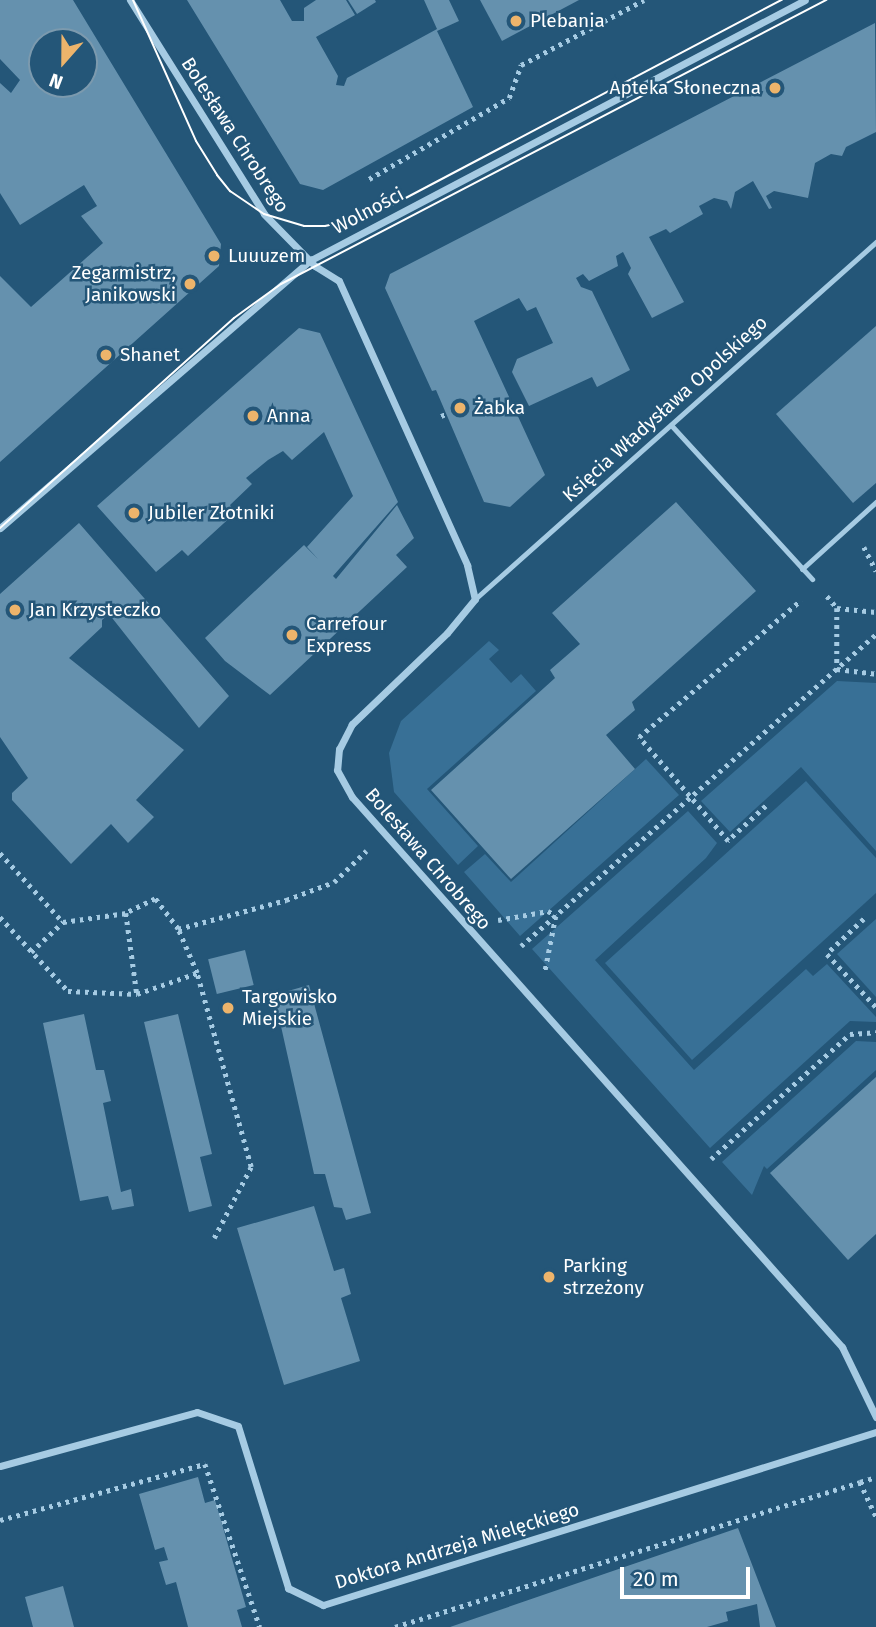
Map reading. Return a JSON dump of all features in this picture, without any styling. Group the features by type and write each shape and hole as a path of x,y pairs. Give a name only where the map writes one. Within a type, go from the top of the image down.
{"street":[{"name":"Bolesława Chrobrego","path":"130,0 264,214 311,260 339,281 467,565 475,599 447,634 352,724 340,748 337,770 352,797 842,1347 876,1417"},
{"name":"Wolności","path":"0,528 311,260 805,0"},
{"name":"Doktora Andrzeja Mielęckiego","path":"0,1466 197,1412 238,1426 288,1588 323,1605 876,1433"}],"lane":[{"name":"Księcia Władysława Opolskiego","path":"475,599 876,242"},
{"path":"671,425 812,579"},
{"path":"802,569 876,502"}],"path":[{"path":"369,179 509,98 521,65 644,0"},
{"path":"766,806 728,841 689,799 686,789 639,737 805,596"},
{"path":"837,669 838,608 876,612"},
{"path":"521,946 876,634"},
{"path":"837,669 876,674"},
{"path":"178,929 286,900 334,882 384,833"},
{"path":"0,853 63,922"},
{"path":"31,952 63,922 126,913 155,899 178,929 197,973 251,1167 214,1238"},
{"path":"498,920 548,911 556,916"},
{"path":"126,913 137,994"},
{"path":"545,972 556,916"},
{"path":"0,917 68,991 137,994 197,973"},
{"path":"864,919 827,954 876,1007"},
{"path":"711,1159 850,1034 876,1032"},
{"path":"0,1520 205,1464 260,1627"},
{"path":"395,1627 876,1477"},
{"path":"860,1482 876,1517"}],"shaded area":[{"path":"489,641 499,650 489,659 511,683 521,674 536,691 427,789 478,846 458,865 394,792 389,753 401,721"},
{"path":"837,681 876,683 876,851 801,767 730,832 701,801"},
{"path":"646,759 679,795 520,936 464,872 485,854 511,882"},
{"path":"806,781 876,858 876,893 692,1060 605,963"},
{"path":"688,811 717,843 706,858 595,960 694,1070 806,969 813,976 827,964 876,1017 876,1022 850,1021 710,1148 532,949"},
{"path":"876,919 876,997 837,954"},
{"path":"856,1041 876,1042 876,1070 767,1169 764,1166 752,1195 722,1162"}],"building":[{"path":"0,0 73,0 90,28 28,28 28,98 98,98 98,41 221,244 219,266 0,462 0,276 31,307 103,243 81,216 97,206 84,185 20,225 0,193 0,83 11,93 20,80 0,59"},
{"path":"187,0 280,0 292,21 304,21 304,8 316,0 346,0 355,15 316,37 338,76 336,85 344,86 347,78 437,29 424,0 449,0 459,21 437,31 473,107 323,190 300,184"},
{"path":"348,0 375,0 376,2 357,14"},
{"name":"Plebania","path":"480,0 579,0 502,41"},
{"path":"875,23 876,132 846,147 842,156 831,154 815,163 808,198 774,191 766,196 772,208 769,209 753,181 735,192 731,209 727,201 714,198 699,206 703,214 670,233 666,229 649,237 684,302 652,318 628,274 631,268 623,252 616,256 618,266 589,281 583,274 576,278 581,287 592,291 630,370 597,387 592,377 529,406 512,372 517,359 553,343 536,307 527,311 519,298 474,321 545,475 510,507 484,502 436,390 432,391 385,288 390,274"},
{"path":"876,326 876,483 853,503 776,414"},
{"path":"299,328 320,333 398,502 333,576 336,579 397,505 414,538 396,555 407,567 270,695 225,661 205,638 304,545 318,559 307,547 353,496 324,432 292,460 283,451 246,478 252,484 230,505 235,513 188,556 182,550 156,572 97,506"},
{"path":"676,502 756,591 632,702 635,710 606,735 635,769 511,879 431,790 555,678 550,670 580,644 552,613"},
{"path":"79,523 229,696 199,728 109,614 102,620 102,627 69,658 184,750 136,800 154,817 128,843 111,824 71,864 12,800 12,793 28,778 0,737 0,594"},
{"path":"245,950 254,985 217,994 208,959"},
{"path":"309,985 371,1213 346,1220 342,1208 334,1207 325,1174 314,1174 274,995"},
{"path":"84,1014 96,1070 104,1070 111,1101 103,1103 121,1192 131,1189 134,1206 112,1210 108,1196 80,1201 43,1023"},
{"path":"178,1014 212,1154 200,1157 212,1206 189,1212 144,1022"},
{"path":"876,1077 876,1234 848,1260 770,1173"},
{"path":"314,1206 334,1271 344,1268 351,1294 341,1298 360,1361 284,1385 237,1228"},
{"path":"198,1477 205,1503 215,1500 246,1607 237,1610 242,1627 188,1627 176,1582 166,1585 159,1562 168,1560 164,1547 155,1550 139,1494"},
{"path":"738,1528 776,1627 760,1627 757,1604 726,1612 728,1621 707,1627 450,1627"},
{"path":"63,1586 74,1627 33,1627 25,1597"}],"tram line":[{"path":"133,0 196,141 217,175 230,191 264,214 304,226 325,226 366,217 400,201 782,0"},
{"path":"0,528 234,318 281,284 826,0"}],"place":[{"name":"Plebania","path":"516,21"},
{"name":"Apteka Słoneczna","path":"775,88"},
{"name":"Luuuzem","path":"214,256"},
{"name":"Zegarmistrz, Janikowski","path":"190,284"},
{"name":"Shanet","path":"106,355"},
{"name":"Żabka","path":"460,408"},
{"name":"Anna","path":"253,416"},
{"name":"Jubiler Złotniki","path":"134,513"},
{"name":"Jan Krzysteczko","path":"15,610"},
{"name":"Carrefour Express","path":"292,635"},
{"name":"Targowisko Miejskie","path":"228,1008"},
{"name":"Parking strzeżony","path":"549,1277"}]}
